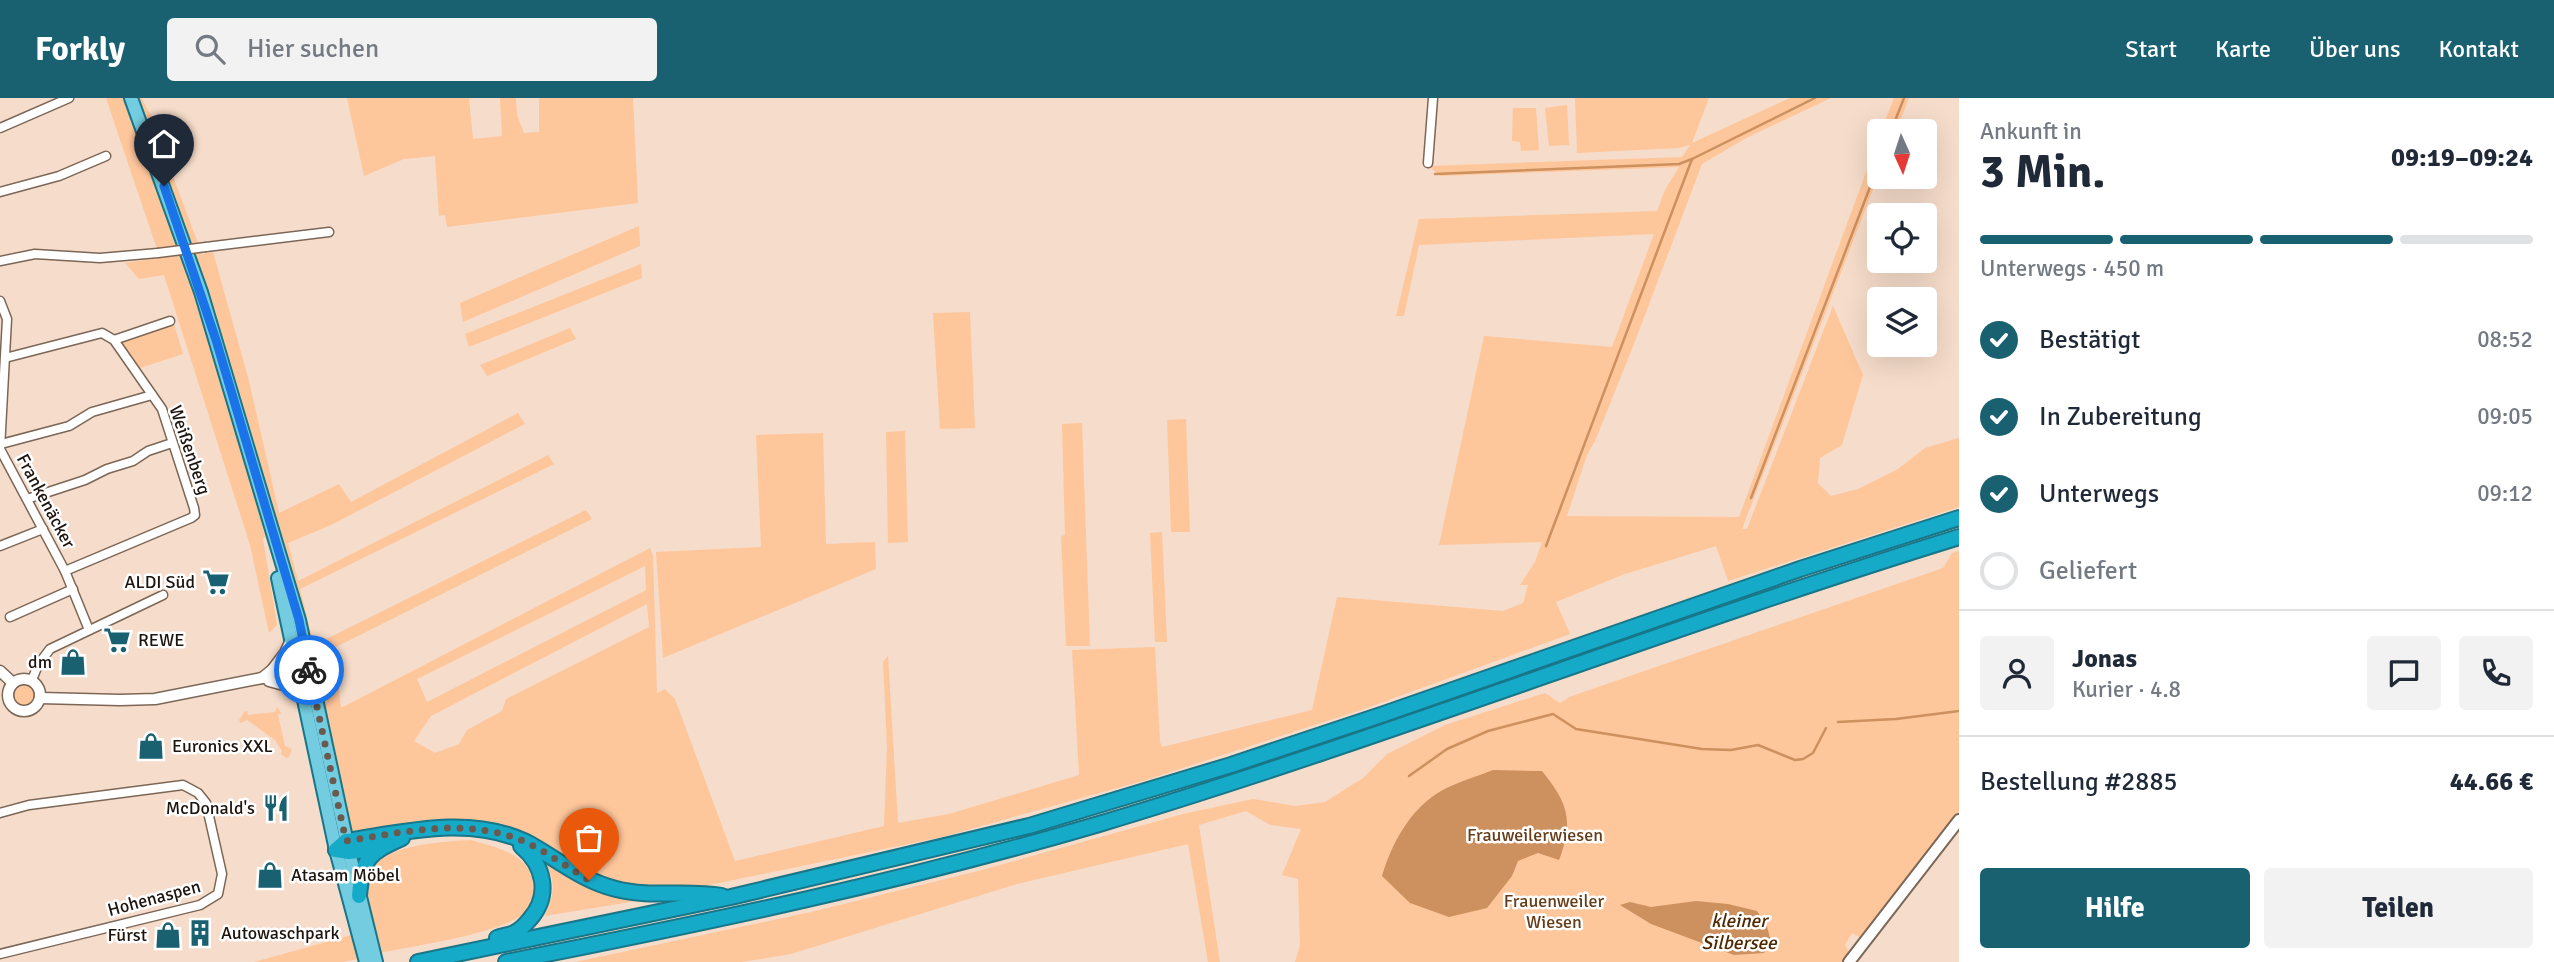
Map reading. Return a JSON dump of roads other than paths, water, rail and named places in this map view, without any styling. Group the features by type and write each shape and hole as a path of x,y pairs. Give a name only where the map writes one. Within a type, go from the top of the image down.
{"highway":[{"path":"418,962 731,897 1029,826 1231,765 1787,573 1959,518"},
{"path":"506,962 729,916 907,875 1099,824 1390,730 1717,616 1959,537"},
{"path":"344,848 423,829 463,827 524,842 589,880 619,890 653,894 704,893 731,897"},
{"path":"359,896 361,875 369,856 378,849 423,829"},
{"path":"450,956 514,933 525,925 542,902 542,877 539,867 531,853 512,838"},
{"path":"344,848 378,849"}],"main road":[{"path":"131,98 201,292 299,620 304,665 366,962"},
{"path":"261,496 291,640 304,665 304,702 376,962"},
{"path":"1849,962 1959,820"}],"street":[{"path":"0,128 69,98"},
{"path":"1428,163 1433,98"},
{"path":"0,191 59,176 106,156"},
{"path":"0,261 35,254 100,258 158,253 329,232"},
{"name":"Frankenäcker","path":"0,301 5,358 0,447 65,571 89,629"},
{"path":"5,358 102,333 114,340 170,321"},
{"name":"Weißenberg","path":"65,571 195,514 162,409 114,340"},
{"path":"0,447 69,426 92,412 152,395"},
{"path":"27,499 85,480 100,471 133,461 148,451 173,443"},
{"path":"0,546 43,529"},
{"path":"10,617 73,589"},
{"path":"32,680 38,665 50,649 163,595"},
{"path":"262,678 285,653 291,640"},
{"path":"272,670 304,665"},
{"path":"40,698 155,699 262,678 287,676 304,665"},
{"path":"0,671 13,683"},
{"path":"23,678 32,680 39,688 38,703 29,710 18,710 10,702 8,692 13,683 23,678"},
{"path":"262,678 291,687 304,702"},
{"path":"0,709 10,702"},
{"name":"Hohenaspen","path":"0,813 32,804 183,785 198,793 206,803 223,878 218,894 200,905 0,954"}],"water":[{"path":"1493,770 1542,771 1551,782 1566,813 1566,834 1559,860 1538,853 1518,861 1512,876 1487,908 1449,917 1410,903 1382,876 1397,839 1411,817 1430,798 1460,782"},
{"name":"kleiner Silbersee","path":"1696,901 1728,904 1757,911 1767,926 1771,942 1764,953 1734,955 1651,924 1620,905 1630,902 1651,907"}],"waterway":[{"path":"1546,546 1692,159 1815,98"},
{"path":"1896,119 1904,98"},
{"path":"1435,174 1679,164 1692,159"},
{"path":"1751,498 1869,189"},
{"path":"1838,722 1896,719 1959,711"},
{"path":"1409,776 1447,749 1488,731 1553,714 1576,729 1702,749 1731,750 1758,745 1795,760 1813,753 1826,728"}],"place":[{"name":"ALDI Süd","path":"216,582"},
{"name":"REWE","path":"117,640"},
{"name":"dm","path":"73,662"},
{"name":"Euronics XXL","path":"151,746"},
{"name":"McDonald's","path":"276,808"},
{"name":"Atasam Möbel","path":"270,875"},
{"name":"Autowaschpark","path":"200,933"},
{"name":"Fürst","path":"168,935"}],"park label":[{"name":"Frauweilerwiesen","path":"1535,835"},
{"name":"Frauenweiler Wiesen","path":"1554,911"}]}
